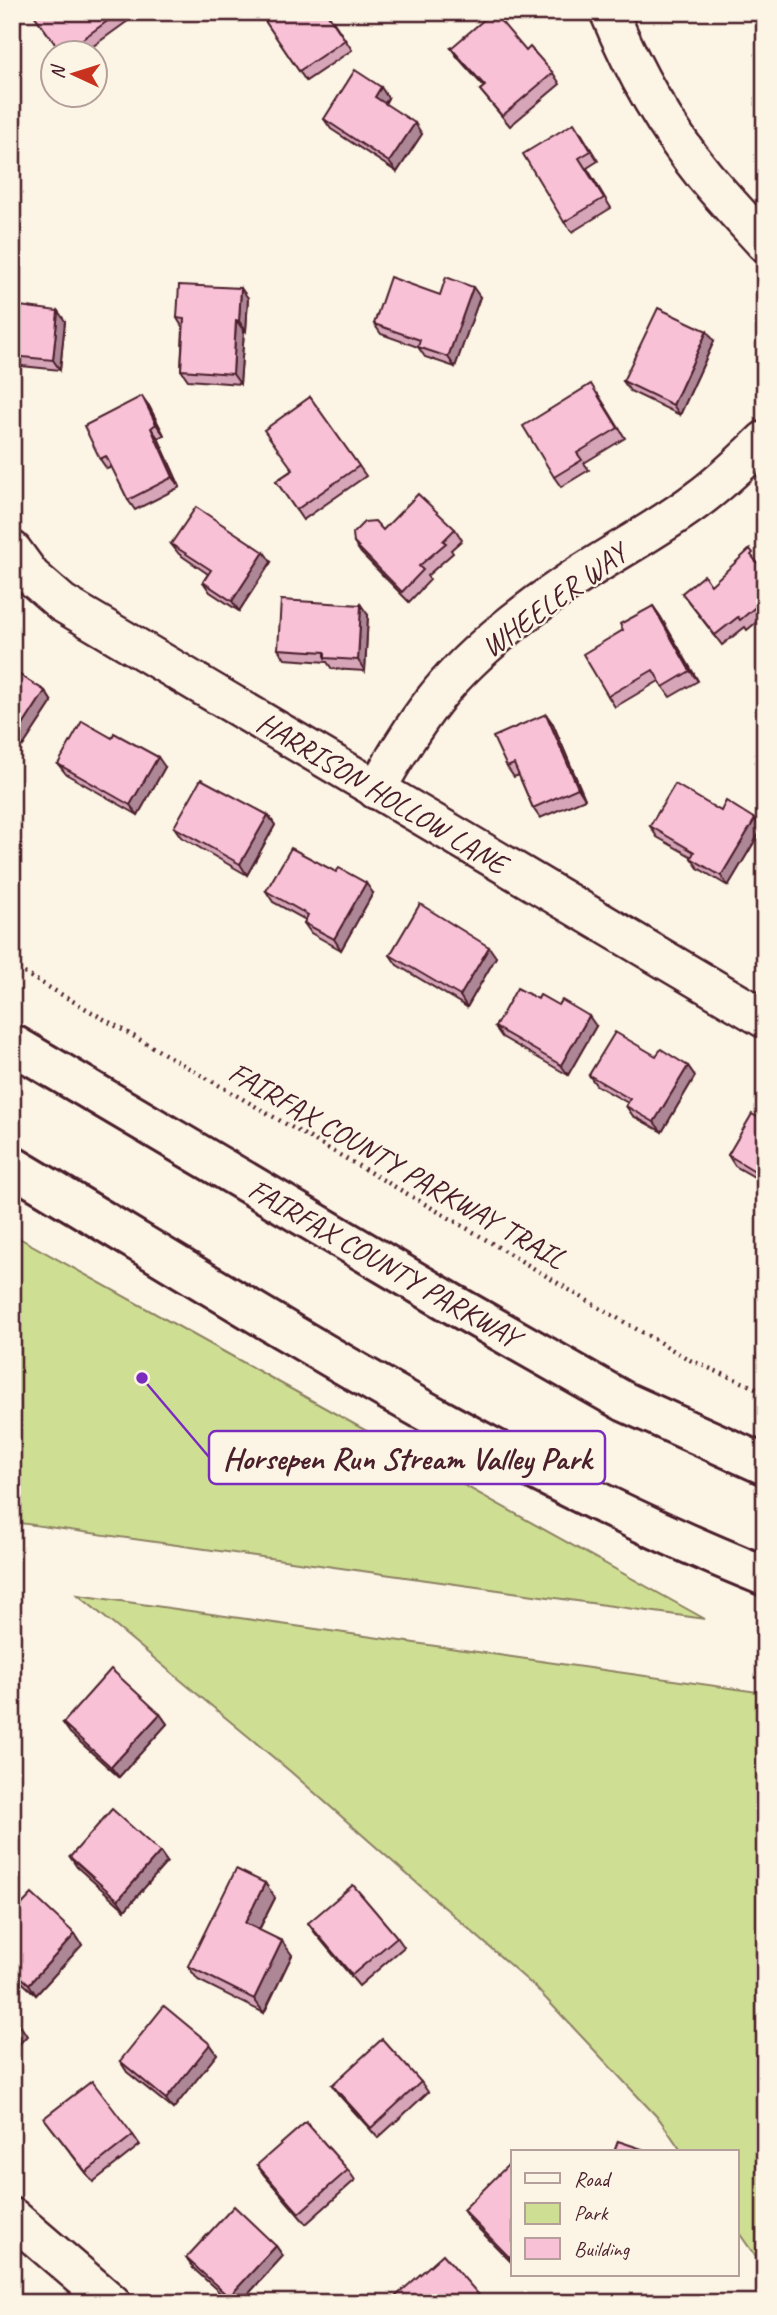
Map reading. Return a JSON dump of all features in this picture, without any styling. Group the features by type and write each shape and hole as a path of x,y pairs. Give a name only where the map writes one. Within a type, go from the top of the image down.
{"highway":[{"name":"FAIRFAX COUNTY PARKWAY","path":"12,1044 451,1303 625,1402 765,1465"},
{"path":"12,1166 354,1370 563,1486 697,1549 765,1576"}],"street":[{"path":"609,12 632,64 673,132 704,175 765,243"},
{"name":"WHEELER WAY","path":"376,790 401,747 455,675 518,619 566,583 610,558 699,499 734,471 765,440"},
{"name":"HARRISON HOLLOW LANE","path":"12,550 31,576 62,603 765,1019"},
{"path":"12,2217 112,2303"}],"path":[{"name":"FAIRFAX COUNTY PARKWAY TRAIL","path":"12,966 475,1233 677,1353 765,1392"}],"green space":[{"path":"12,1234 705,1619 12,1522"},
{"path":"78,1595 765,1693 765,2270 738,2231 738,2150 681,2150 660,2120 536,1988 291,1772"}],"building":[{"path":"32,12 120,12 84,38 51,38"},
{"path":"259,12 326,12 345,40 299,71"},
{"path":"493,12 526,51 530,47 553,73 502,116 480,90 485,86 451,48"},
{"path":"355,70 381,87 375,97 415,123 389,162 324,119"},
{"path":"574,123 591,151 579,158 604,198 564,222 523,154"},
{"path":"390,277 440,295 446,277 473,287 448,357 418,347 420,340 374,324"},
{"path":"179,285 241,288 233,374 181,370 184,319 177,318"},
{"path":"12,305 58,311 53,360 12,356"},
{"path":"658,308 707,331 673,405 623,381"},
{"path":"591,384 618,428 577,453 582,460 554,477 523,426"},
{"path":"142,396 156,424 151,428 173,477 128,500 106,456 100,459 84,426"},
{"path":"310,397 359,466 296,510 276,481 293,470 264,430"},
{"path":"418,494 455,529 443,541 446,543 419,566 423,570 402,592 354,543 353,533 364,522 375,521 383,530"},
{"path":"196,507 264,552 232,601 203,582 211,570 171,544"},
{"path":"750,549 753,553 751,555 765,572 765,599 740,620 738,617 715,635 682,593 704,575 711,585"},
{"path":"281,600 361,605 358,660 325,658 325,652 278,649"},
{"path":"653,606 690,671 663,687 653,670 608,696 583,654 623,630 620,624"},
{"path":"12,670 45,691 16,736 12,734"},
{"path":"546,714 578,788 533,808 514,764 507,767 493,737"},
{"path":"82,721 112,738 114,733 158,757 130,805 58,764"},
{"path":"201,779 268,815 240,864 174,827"},
{"path":"675,784 721,811 726,801 755,819 721,876 691,858 694,852 650,826"},
{"path":"291,848 336,872 339,868 366,883 334,939 304,923 308,915 266,891"},
{"path":"765,886 765,907 756,901"},
{"path":"420,904 489,947 460,996 390,955"},
{"path":"517,988 538,999 540,995 558,1005 562,1000 589,1016 561,1065 495,1027"},
{"path":"615,1032 656,1056 661,1049 688,1066 654,1122 626,1106 630,1099 589,1075"},
{"path":"752,1114 765,1122 765,1177 728,1155"},
{"path":"111,1669 160,1714 111,1767 63,1723"},
{"path":"112,1809 160,1852 118,1900 70,1857"},
{"path":"236,1869 265,1883 245,1923 282,1941 254,1999 188,1966"},
{"path":"353,1885 397,1937 352,1975 308,1923"},
{"path":"32,1894 75,1934 29,1984 12,1969 12,1915"},
{"path":"164,2006 210,2044 166,2099 120,2061"},
{"path":"12,2018 20,2025 12,2034"},
{"path":"382,2039 421,2082 371,2128 332,2085"},
{"path":"92,2081 133,2135 86,2172 44,2118"},
{"path":"306,2122 348,2170 299,2213 257,2165"},
{"path":"618,2141 645,2150 615,2150"},
{"path":"508,2165 511,2167 511,2259 463,2210"},
{"path":"234,2206 276,2246 229,2297 186,2258"},
{"path":"443,2254 486,2303 402,2303 396,2296"}],"place":[{"name":"Horsepen Run Stream Valley Park","path":"142,1378"}]}
